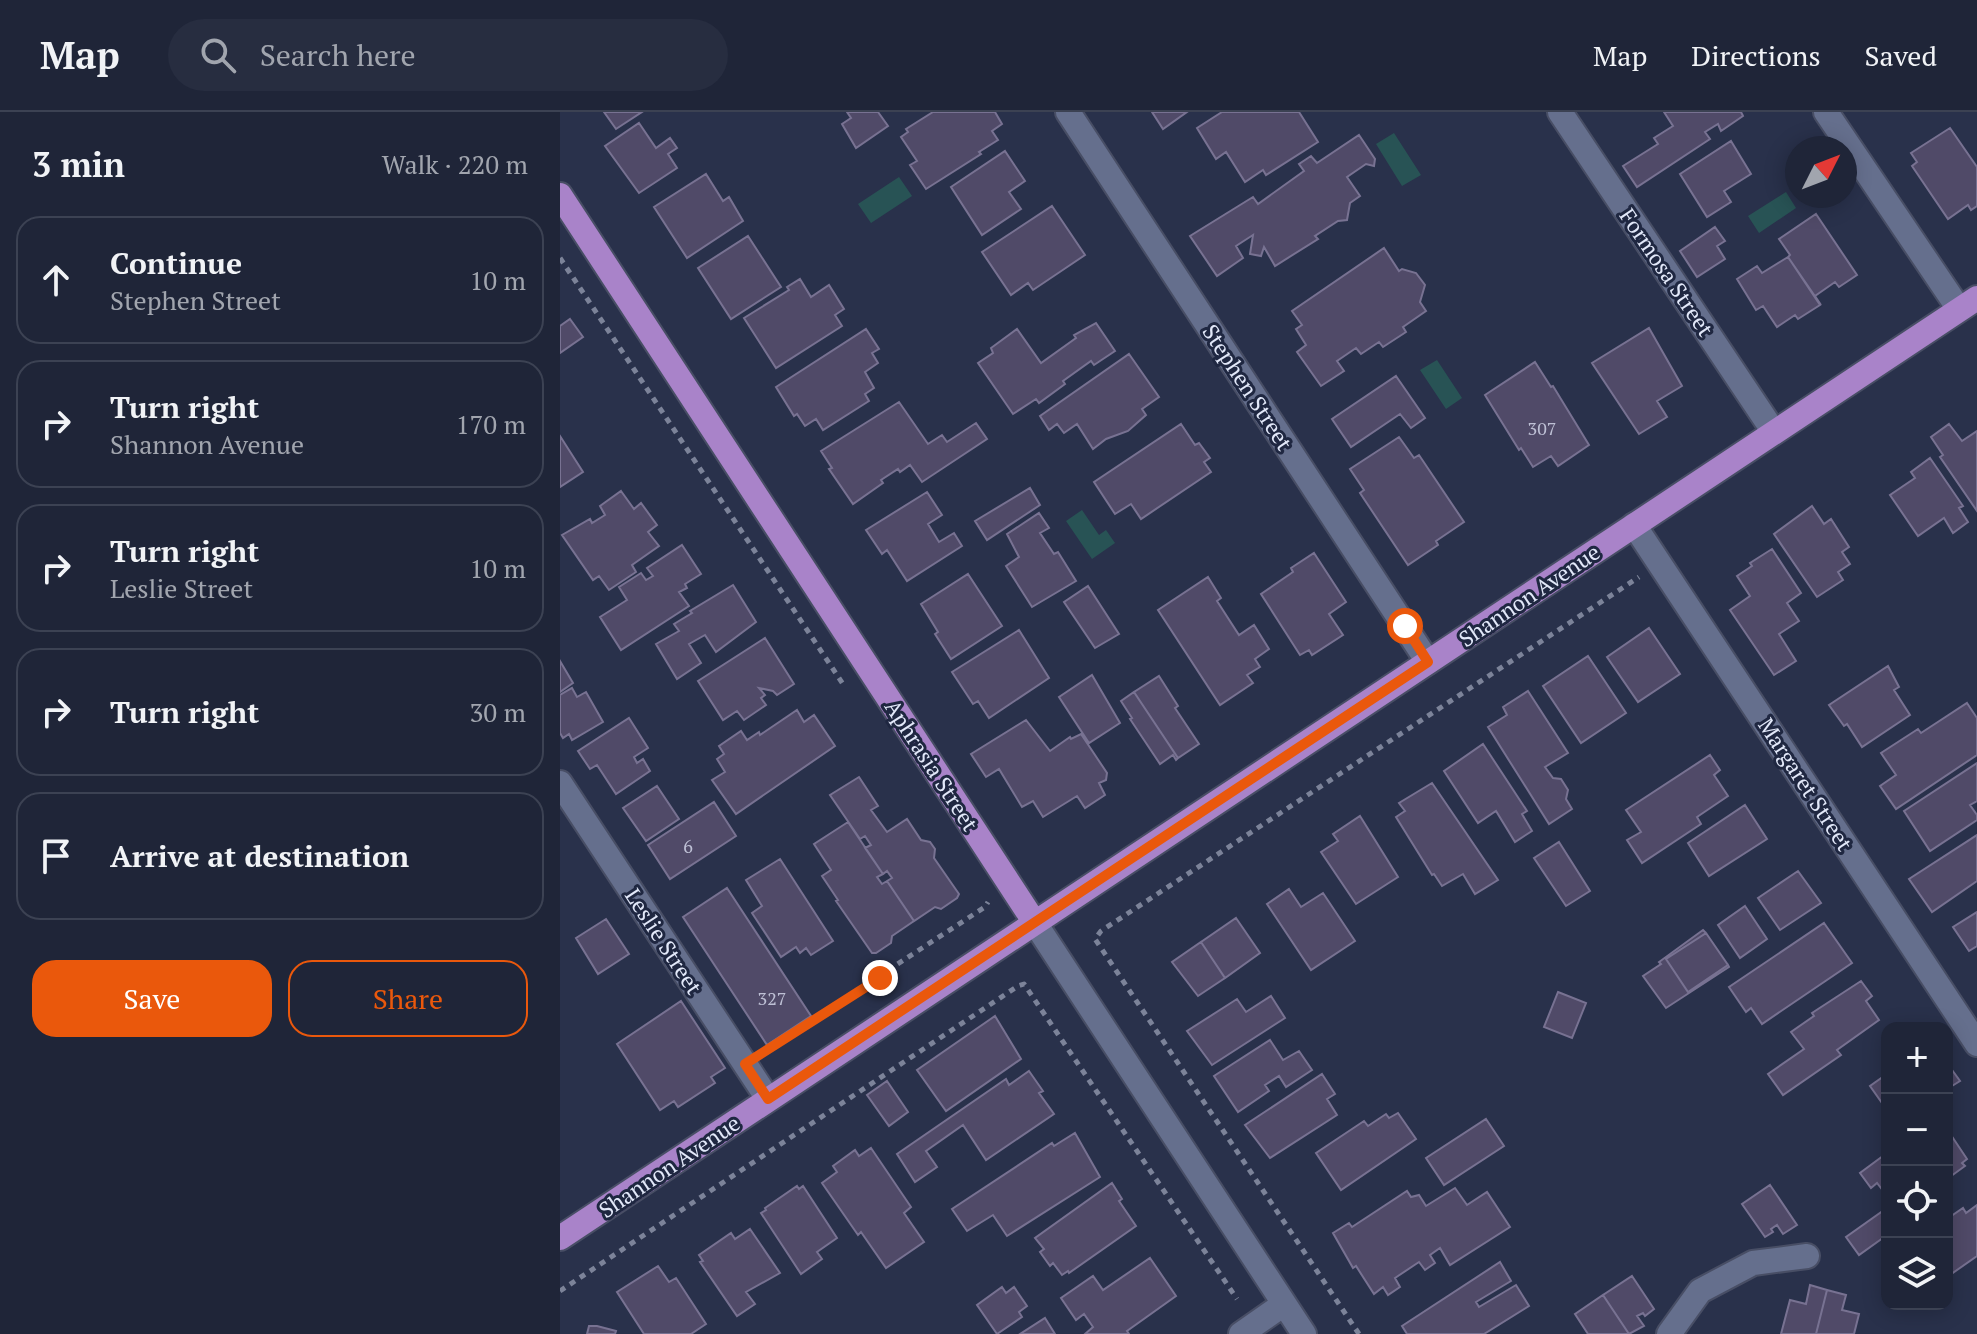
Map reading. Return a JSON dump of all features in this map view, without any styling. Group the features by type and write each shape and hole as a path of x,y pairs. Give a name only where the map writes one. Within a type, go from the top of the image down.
{"main road":[{"name":"Aphrasia Street","path":"560,195 1035,923"},
{"name":"Shannon Avenue","path":"560,1238 1968,304"}],"street":[{"name":"Stephen Street","path":"1068,112 1428,662"},
{"name":"Formosa Street","path":"1560,112 1774,432"},
{"path":"1826,112 1968,304"},
{"name":"Margaret Street","path":"1634,525 1977,1044"},
{"name":"Leslie Street","path":"560,783 768,1099"},
{"name":"Aphrasia Street","path":"1035,923 1304,1334"},
{"path":"1669,1334 1700,1291 1753,1263 1807,1256"},
{"path":"1241,1334 1284,1304"}],"path":[{"path":"560,258 850,696"},
{"path":"1359,1334 1095,939 1101,931 1660,563"},
{"path":"979,890 988,902 989,912"},
{"path":"745,1064 880,978 988,902"},
{"path":"1098,923 1101,931"},
{"path":"560,1291 1024,984 1237,1299"}],"shaded area":[{"path":"1394,133 1421,175 1402,186 1376,144"},
{"path":"899,177 912,196 871,223 858,204"},
{"path":"1785,193 1785,208 1796,208 1759,233 1748,216"},
{"path":"1437,360 1462,398 1446,409 1420,370"},
{"path":"1082,510 1099,535 1106,530 1115,543 1092,559 1066,521"}],"building":[{"path":"604,112 642,112 616,129"},
{"path":"847,112 878,112 888,126 856,148 842,124 851,118"},
{"path":"933,112 995,112 1002,124 992,131 998,140 926,189 910,165 917,161 901,137 908,132 906,129"},
{"path":"1152,112 1187,112 1163,129"},
{"path":"1222,112 1299,112 1318,142 1266,175 1263,170 1245,182 1226,152 1216,159 1197,128"},
{"path":"1664,112 1741,112 1743,116 1721,131 1718,124 1705,132 1710,139 1637,187 1623,166 1658,144 1654,138 1673,126"},
{"path":"639,123 656,148 670,138 677,148 668,154 677,168 639,193 605,146"},
{"path":"1950,128 1977,167 1977,206 1971,210 1968,205 1948,219 1912,166 1917,162 1911,153"},
{"path":"1359,135 1375,159 1374,166 1366,164 1347,177 1360,196 1350,203 1347,220 1338,221 1315,236 1318,239 1275,266 1264,247 1261,256 1250,254 1253,235 1236,246 1243,258 1217,276 1190,236 1253,197 1258,204 1304,171 1299,164 1311,156 1317,163"},
{"path":"1731,141 1751,174 1724,191 1731,202 1707,217 1680,174"},
{"path":"1005,151 1025,181 1009,192 1021,209 982,235 951,187"},
{"path":"706,174 723,201 729,197 743,221 687,258 654,207"},
{"path":"1052,206 1085,255 1033,290 1028,283 1011,295 982,252"},
{"path":"1816,214 1857,275 1839,287 1835,282 1815,296 1821,305 1788,257 1790,255 1779,239"},
{"path":"1715,227 1725,241 1717,246 1725,259 1697,277 1680,251"},
{"path":"748,236 781,287 731,319 698,268"},
{"path":"1384,248 1399,271 1416,273 1425,285 1420,302 1426,311 1403,327 1406,332 1383,347 1379,342 1361,354 1356,348 1337,361 1344,371 1321,386 1297,352 1306,345 1296,329 1302,325 1292,311"},
{"path":"1788,257 1820,305 1798,319 1795,315 1777,327 1763,306 1756,310 1737,279 1757,266 1762,273"},
{"path":"800,279 811,297 829,285 844,309 835,315 842,326 776,368 744,318 789,290 787,287"},
{"path":"570,319 583,337 560,353 560,326"},
{"path":"1096,323 1115,351 1094,365 1091,361 1039,403 1036,399 1013,414 978,363 993,353 991,348 1017,329 1041,363 1076,338 1074,335"},
{"path":"1649,328 1682,386 1657,401 1667,417 1639,434 1592,363"},
{"path":"866,329 879,349 872,353 878,363 865,372 874,388 865,394 869,401 823,430 816,419 805,426 797,414 794,416 776,387"},
{"path":"1129,354 1159,397 1142,409 1146,415 1128,431 1106,439 1093,449 1077,424 1064,433 1057,424 1049,430 1040,416"},
{"path":"1535,362 1589,445 1558,466 1551,456 1533,467 1485,395"},
{"path":"1396,376 1425,418 1411,428 1400,414 1351,447 1332,419"},
{"path":"899,402 928,444 942,435 947,442 976,423 987,439 922,482 910,465 900,472 898,469 853,504 829,469 832,468 821,451"},
{"path":"1181,424 1195,445 1199,443 1210,458 1204,462 1211,472 1141,519 1131,504 1115,514 1094,482"},
{"path":"1949,424 1962,441 1977,431 1977,511 1940,457 1943,455 1931,437"},
{"path":"560,436 583,472 560,487"},
{"path":"1399,437 1414,458 1419,455 1464,522 1436,541 1438,545 1408,565 1360,493 1364,490 1350,469"},
{"path":"1930,458 1963,506 1959,508 1968,522 1953,533 1944,518 1918,536 1890,495 1915,478 1911,472"},
{"path":"1030,488 1040,505 987,540 975,521"},
{"path":"621,491 634,509 641,503 657,525 648,532 659,546 632,565 636,572 609,590 599,576 593,580 562,535 590,519 592,523 605,515 600,506"},
{"path":"927,492 942,515 928,524 939,542 954,533 962,546 907,581 887,550 882,554 866,530"},
{"path":"1812,506 1824,524 1831,519 1849,547 1842,552 1850,564 1838,572 1843,580 1817,597 1774,534"},
{"path":"1039,513 1049,528 1040,533 1054,554 1058,552 1076,581 1032,607 1006,566 1019,557 1007,534"},
{"path":"682,545 701,574 679,592 689,606 621,650 600,617 627,600 619,587 641,573 646,580 653,576 647,568"},
{"path":"1772,549 1801,593 1787,603 1799,621 1779,634 1796,661 1774,675 1730,610 1750,596 1737,576"},
{"path":"1314,553 1346,602 1329,614 1343,635 1312,655 1309,650 1300,655 1261,594"},
{"path":"968,574 1002,626 951,659 921,604"},
{"path":"1208,577 1221,598 1217,601 1239,635 1254,625 1269,649 1255,659 1260,667 1247,675 1253,683 1220,705 1158,610"},
{"path":"733,585 756,622 716,652 705,635 689,644 701,663 677,679 656,644 679,631 674,624 692,613 690,611"},
{"path":"1088,586 1119,634 1095,648 1064,602"},
{"path":"1649,628 1680,674 1638,702 1607,657"},
{"path":"1019,630 1049,678 989,718 978,701 973,704 952,672"},
{"path":"765,638 794,684 777,695 759,688 765,695 761,698 766,705 744,720 737,711 723,720 698,681"},
{"path":"1588,656 1626,713 1581,743 1543,686"},
{"path":"560,661 573,683 560,692"},
{"path":"1888,666 1899,687 1894,690 1910,715 1862,747 1847,724 1844,726 1829,705"},
{"path":"1092,675 1120,723 1089,743 1059,697"},
{"path":"1159,676 1178,706 1175,708 1199,744 1178,758 1134,692"},
{"path":"572,688 577,697 586,692 603,722 572,740 569,734 563,738 560,733 560,695"},
{"path":"1528,691 1568,753 1545,767 1553,778 1561,779 1568,790 1566,799 1572,809 1549,824 1488,727 1507,715 1503,707"},
{"path":"1134,692 1178,758 1176,760 1173,755 1160,764 1130,719 1121,701"},
{"path":"1967,703 1977,718 1977,755 1896,809 1880,786 1896,775 1881,753 1918,729 1921,733"},
{"path":"797,710 804,722 814,715 835,746 736,814 712,780 725,772 717,759 724,754 719,746 741,731 747,740 759,732 760,735"},
{"path":"629,718 648,748 634,757 637,763 643,759 650,771 616,794 597,765 590,769 578,751"},
{"path":"1026,720 1050,751 1070,737 1081,734 1107,773 1106,780 1099,783 1105,795 1085,808 1077,796 1043,817 1033,801 1022,807 999,769 986,777 971,754"},
{"path":"1483,744 1527,811 1522,814 1532,831 1515,842 1496,811 1478,823 1444,771"},
{"path":"1710,755 1720,770 1714,775 1728,796 1697,817 1701,824 1642,863 1627,840 1641,832 1626,810"},
{"path":"1977,763 1977,801 1970,805 1977,820 1930,851 1904,811"},
{"path":"859,777 878,806 871,810 887,832 907,819 921,840 930,842 935,849 934,858 959,894 957,898 941,909 935,907 914,921 887,881 892,878 887,871 883,874 865,848 871,845 865,836 860,839 830,795"},
{"path":"1432,783 1498,880 1475,894 1463,874 1442,886 1396,817 1405,811 1399,803"},
{"path":"657,786 679,819 646,841 623,808"},
{"path":"714,802 736,836 670,879 648,845"},
{"path":"1745,805 1767,839 1709,876 1688,843"},
{"path":"1360,816 1398,877 1356,904 1321,852 1338,841 1333,834"},
{"path":"848,822 883,874 877,877 882,884 887,881 914,921 892,936 891,943 876,953 872,953 836,901 822,876 831,870 814,844"},
{"path":"1977,835 1977,881 1932,912 1909,879"},
{"path":"1559,842 1590,891 1566,906 1534,858"},
{"path":"780,859 833,941 811,955 806,948 800,953 796,947 781,957 752,913 762,906 746,880"},
{"path":"1798,871 1821,903 1780,930 1758,898"},
{"path":"727,888 811,1016 767,1045 683,917"},
{"path":"1289,889 1301,907 1323,893 1355,941 1311,970 1267,904"},
{"path":"1745,906 1767,939 1740,958 1718,925"},
{"path":"1977,912 1977,946 1969,951 1953,927"},
{"path":"1236,918 1260,953 1225,978 1201,942"},
{"path":"606,919 629,954 598,974 576,938"},
{"path":"1824,923 1852,963 1762,1024 1751,1008 1746,1012 1729,987"},
{"path":"1703,930 1706,933 1666,959 1688,992 1729,967 1666,1008 1643,976"},
{"path":"1706,933 1728,965 1688,992 1666,959"},
{"path":"1201,942 1225,978 1198,996 1172,962"},
{"path":"1861,981 1872,996 1866,1001 1879,1020 1837,1050 1841,1055 1783,1095 1768,1074 1804,1049 1791,1032 1814,1016 1812,1013"},
{"path":"1558,992 1586,1003 1572,1038 1544,1027"},
{"path":"1271,996 1285,1018 1212,1065 1187,1031 1237,999 1246,1012"},
{"path":"681,1001 725,1068 711,1077 715,1083 678,1107 674,1101 660,1110 617,1044"},
{"path":"995,1016 1021,1059 946,1111 917,1070"},
{"path":"1270,1040 1283,1060 1299,1051 1312,1070 1286,1087 1279,1076 1265,1085 1269,1091 1238,1112 1214,1076"},
{"path":"1029,1071 1043,1091 1039,1093 1054,1114 986,1160 963,1125 926,1151 937,1167 915,1182 897,1154 1006,1079 1009,1085"},
{"path":"1953,1071 1960,1081 1953,1085"},
{"path":"1322,1074 1335,1094 1327,1099 1337,1115 1270,1158 1245,1125"},
{"path":"1881,1078 1881,1102 1870,1086"},
{"path":"887,1081 908,1112 889,1126 867,1095"},
{"path":"1398,1113 1416,1139 1341,1190 1316,1153 1364,1121 1368,1126 1386,1114 1389,1118"},
{"path":"1486,1119 1504,1146 1444,1185 1426,1158"},
{"path":"1075,1133 1100,1177 1007,1236 993,1215 967,1231 952,1209 1052,1143 1054,1146"},
{"path":"1953,1138 1967,1159 1962,1163 1965,1166 1953,1175"},
{"path":"871,1148 911,1207 904,1213 924,1242 886,1268 861,1232 858,1235 822,1183 837,1172 833,1166 855,1150 859,1156"},
{"path":"1881,1157 1881,1188 1877,1183 1871,1188 1860,1173"},
{"path":"1112,1183 1122,1199 1119,1201 1136,1226 1062,1275 1053,1263 1050,1266 1040,1252 1044,1249 1035,1238"},
{"path":"1770,1185 1797,1225 1783,1234 1777,1225 1765,1237 1742,1204"},
{"path":"797,1186 799,1189 803,1186 837,1238 817,1252 822,1259 801,1274 761,1213"},
{"path":"1455,1188 1467,1205 1487,1192 1510,1227 1450,1265 1440,1248 1430,1255 1435,1263 1425,1270 1419,1262 1395,1278 1400,1287 1388,1295 1383,1287 1374,1294 1356,1266 1353,1268 1333,1233 1349,1223 1352,1227 1407,1191 1411,1197 1419,1195 1426,1206"},
{"path":"1977,1205 1977,1256 1953,1273 1953,1215 1963,1208 1966,1213"},
{"path":"1881,1212 1881,1239 1859,1255 1846,1237"},
{"path":"750,1229 780,1273 746,1292 755,1304 737,1316 700,1262 703,1261 699,1255 731,1233 735,1239"},
{"path":"1150,1258 1176,1296 1127,1331 1129,1334 1085,1334 1093,1327 1084,1314 1076,1320 1061,1298 1093,1276 1103,1290"},
{"path":"1500,1262 1511,1281 1476,1302 1479,1307 1516,1285 1529,1306 1484,1334 1407,1334 1402,1326"},
{"path":"658,1266 669,1282 676,1278 706,1324 691,1334 644,1334 617,1292"},
{"path":"1632,1276 1654,1309 1645,1316 1643,1313 1637,1316 1644,1326 1629,1334 1603,1295"},
{"path":"1810,1285 1827,1290 1816,1334 1781,1334 1790,1300 1806,1304"},
{"path":"1002,1287 1006,1293 1014,1287 1027,1306 1019,1312 1022,1317 997,1334 977,1305"},
{"path":"1827,1290 1846,1295 1842,1310 1859,1314 1854,1334 1816,1334"},
{"path":"1603,1295 1629,1334 1588,1334 1575,1314"},
{"path":"1045,1318 1055,1334 1020,1334"},
{"path":"589,1326 616,1331 615,1334 587,1334"}],"route":[{"path":"880,978 745,1064 768,1099 1428,662 1405,626"}]}
